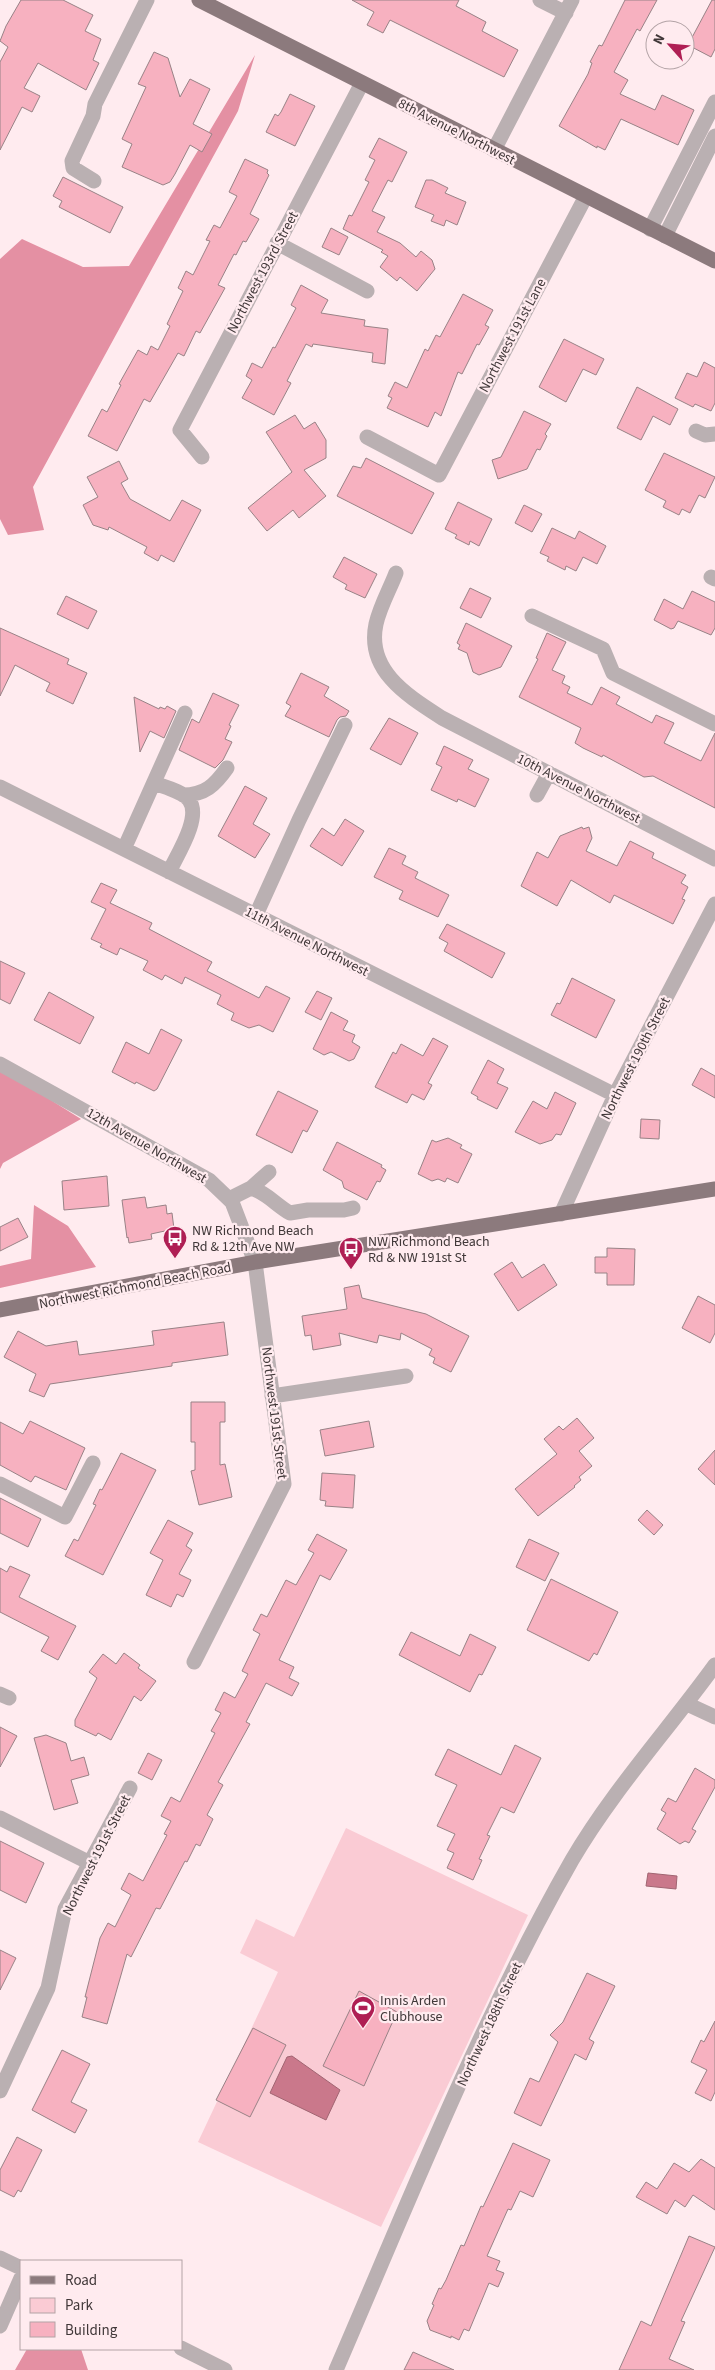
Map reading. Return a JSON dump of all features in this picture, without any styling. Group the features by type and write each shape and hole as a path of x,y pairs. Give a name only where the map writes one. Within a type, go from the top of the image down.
{"main road":[{"name":"8th Avenue Northwest","path":"199,0 715,261"},
{"name":"Northwest Richmond Beach Road","path":"0,1310 255,1262 715,1189"}],"street":[{"path":"94,181 73,168 72,161 93,116 95,104 147,0"},
{"path":"494,150 569,6 540,0"},
{"name":"Northwest 193rd Street","path":"202,458 180,430 362,83"},
{"path":"650,229 715,102"},
{"path":"666,236 715,136"},
{"name":"Northwest 191st Lane","path":"367,437 439,475 586,196"},
{"path":"278,243 367,291"},
{"path":"696,431 705,435 715,434"},
{"name":"10th Avenue Northwest","path":"396,573 376,622 374,641 378,659 387,676 408,696 442,718 715,859"},
{"path":"532,616 603,649 613,673 715,724"},
{"path":"124,849 186,713"},
{"path":"256,915 345,725"},
{"path":"183,795 205,792 218,782 227,768"},
{"path":"536,795 549,773"},
{"path":"154,783 183,795 189,800 192,808 190,827 169,872"},
{"name":"11th Avenue Northwest","path":"0,787 615,1095"},
{"name":"Northwest 190th Street","path":"561,1214 615,1095 715,904"},
{"name":"12th Avenue Northwest","path":"0,1064 209,1180 232,1202 255,1262"},
{"path":"228,1199 251,1188 269,1172"},
{"path":"251,1188 262,1192 290,1213 308,1210 325,1211 353,1208"},
{"name":"Northwest 191st Street","path":"194,1662 284,1484 255,1262"},
{"path":"272,1396 406,1376"},
{"path":"0,1484 65,1517 93,1463"},
{"name":"Northwest 188th Street","path":"336,2370 491,2014 544,1912 573,1859 631,1772 687,1704 715,1664"},
{"path":"687,1704 715,1717"},
{"name":"Northwest 191st Street","path":"0,2091 48,1988 65,1909 130,1788"},
{"path":"0,1818 90,1863"},
{"path":"0,2258 20,2268"},
{"path":"0,2326 20,2280"},
{"path":"182,2348 225,2370"}],"green space":[{"name":"Innis Arden Clubhouse","path":"346,1828 528,1915 381,2227 198,2142 278,1972 240,1953 256,1919 294,1937"}],"shaded area":[{"path":"255,55 238,111 33,487 44,530 8,535 0,519 0,259 22,239 83,267 129,266"},
{"path":"0,1071 19,1080 81,1119 3,1163 0,1169"},
{"path":"34,1205 68,1226 96,1267 0,1288 0,1266 31,1259"},
{"path":"648,1873 677,1876 676,1889 646,1886"},
{"path":"292,2056 340,2090 326,2120 270,2093 287,2057"},
{"path":"26,2350 81,2350 88,2370 15,2370"}],"building":[{"path":"21,0 63,0 93,15 85,31 101,39 93,60 99,63 86,90 38,63 24,88 40,96 32,112 22,107 0,150 0,62 8,47 0,41"},
{"path":"352,0 459,0 456,6 486,22 482,31 518,50 504,77 390,20 383,33 367,25 374,12"},
{"path":"625,0 657,0 640,31 637,29 614,72 628,80 620,94 655,110 662,95 694,110 678,145 621,119 605,150 597,146 597,148 559,126 588,74 592,63 590,62 599,45 602,46"},
{"path":"712,0 715,0 715,49 711,57 695,49 695,32"},
{"path":"154,52 168,58 180,97 190,79 210,89 193,124 212,134 202,152 190,145 170,182 163,185 122,167 132,144 122,139 146,87 138,84"},
{"path":"290,94 315,106 295,146 266,132 275,114 278,116 281,112"},
{"path":"379,138 407,152 392,182 388,180 372,211 385,217 377,232 400,243 416,257 421,251 432,260 435,269 417,291 400,277 397,281 380,267 388,256 381,252 383,250 343,229 349,215 352,216 369,182 365,180 375,160 369,157"},
{"path":"245,159 268,170 267,173 269,175 250,214 259,219 246,242 243,241 236,255 234,254 218,285 225,288 200,333 196,331 184,356 178,353 150,402 144,399 117,451 88,436 102,409 107,412 121,385 119,384 138,350 147,355 151,346 158,350 170,326 167,324 183,291 178,288 186,271 193,275 210,241 206,240 214,225 220,228 237,196 229,192"},
{"path":"63,177 123,207 110,233 59,207 62,201 53,196"},
{"path":"426,180 432,180 448,188 445,193 466,202 457,225 446,220 444,226 431,221 434,215 415,207"},
{"path":"331,228 348,237 339,255 322,247"},
{"path":"301,285 328,300 321,313 365,320 364,326 388,329 385,364 372,362 373,353 313,344 312,347 306,344 287,381 291,383 274,415 242,398 252,380 246,376 252,363 262,368 273,347 275,348 296,308 291,305"},
{"path":"463,294 493,310 485,325 489,327 479,345 477,344 462,374 458,372 441,416 435,412 428,427 387,408 392,398 388,396 395,382 407,388 425,349 428,351 436,335 440,337"},
{"path":"564,339 604,359 596,375 583,369 566,402 539,387"},
{"path":"704,362 715,368 715,403 711,411 695,404 693,407 675,398 687,373 697,377"},
{"path":"637,387 678,409 670,425 653,416 641,440 617,428"},
{"path":"524,411 551,424 545,434 547,436 540,450 537,449 527,469 498,479 492,460 501,457"},
{"path":"295,415 304,429 315,422 326,440 326,458 304,470 326,496 299,518 293,510 267,531 248,508 292,472 266,432"},
{"path":"664,453 715,477 705,498 699,495 690,513 682,509 679,515 663,507 666,501 645,490"},
{"path":"366,458 434,493 412,534 337,496 353,466 361,468"},
{"path":"119,461 128,479 121,483 130,499 170,521 182,500 201,510 174,562 161,555 158,561 144,553 147,547 109,527 108,530 93,525 83,505 98,497 87,477"},
{"path":"458,502 492,519 479,546 470,541 469,545 455,538 457,535 445,529"},
{"path":"524,505 542,514 532,532 515,523"},
{"path":"552,528 575,539 579,531 606,546 597,564 583,557 576,571 566,566 565,570 547,561 549,557 540,553"},
{"path":"344,557 377,574 365,598 345,589 347,585 333,577"},
{"path":"470,588 491,598 481,618 460,608"},
{"path":"692,591 715,602 715,628 711,635 678,621 674,628 671,629 654,620 664,599 683,609"},
{"path":"66,596 97,611 88,629 57,614"},
{"path":"466,623 512,646 501,667 479,675 473,672 467,653 458,649 460,645 457,643"},
{"path":"0,628 69,659 67,664 87,673 73,704 46,691 50,683 15,665 0,696"},
{"path":"547,633 566,642 552,670 565,676 562,683 570,687 567,693 592,705 601,687 620,697 616,704 652,723 656,715 674,723 664,743 701,761 715,733 715,808 653,776 644,777 603,755 602,757 583,748 575,743 581,728 519,697 538,659 536,658"},
{"path":"301,673 329,687 324,696 349,711 346,716 340,717 337,720 329,737 285,716 291,706 286,703"},
{"path":"213,693 239,705 229,725 231,726 225,739 232,742 223,760 215,768 179,750 192,719 199,723"},
{"path":"134,697 159,709 160,707 165,709 167,706 176,711 164,738 150,731 140,752"},
{"path":"389,718 418,733 401,765 370,749"},
{"path":"444,746 473,760 468,769 489,779 475,807 458,799 457,802 431,790 442,767 436,764"},
{"path":"245,786 267,798 253,824 270,834 255,858 218,836"},
{"path":"345,819 364,831 342,866 310,846 322,828 334,836"},
{"path":"582,827 583,829 589,827 592,838 586,851 617,866 630,841 654,853 652,858 686,875 681,883 688,887 682,899 685,900 673,924 614,895 610,903 571,880 557,906 521,886 537,852 548,858 560,836"},
{"path":"389,848 406,856 402,864 418,872 415,878 449,895 438,917 399,899 403,891 374,877"},
{"path":"101,883 117,890 110,903 152,923 149,929 212,962 207,971 259,998 266,986 290,998 273,1032 259,1025 249,1028 231,1020 234,1013 217,1004 221,995 185,977 182,984 165,975 162,980 143,970 148,961 120,948 117,955 100,947 102,944 91,939 106,909 91,902"},
{"path":"447,924 505,953 492,978 444,951 448,943 439,938"},
{"path":"0,961 25,973 10,1004 0,999"},
{"path":"572,978 615,1000 596,1038 551,1015 557,1003 560,1004"},
{"path":"317,991 332,998 321,1020 305,1012"},
{"path":"49,992 94,1017 80,1044 34,1020"},
{"path":"331,1012 348,1021 343,1030 355,1035 352,1042 360,1047 354,1059 349,1061 331,1052 324,1055 313,1049"},
{"path":"161,1029 182,1040 157,1089 154,1091 136,1082 135,1084 112,1072 126,1042 149,1054"},
{"path":"433,1038 448,1046 428,1083 432,1085 424,1100 412,1094 407,1103 375,1087 393,1052 396,1054 401,1044 423,1056"},
{"path":"488,1060 504,1069 497,1083 508,1088 497,1109 477,1099 478,1097 471,1093"},
{"path":"701,1068 715,1076 715,1098 692,1085"},
{"path":"278,1091 318,1111 307,1132 303,1130 292,1153 256,1135"},
{"path":"555,1092 576,1103 561,1135 556,1134 552,1140 540,1144 515,1132 533,1101 547,1109"},
{"path":"641,1119 660,1120 659,1139 640,1138"},
{"path":"448,1138 462,1145 460,1148 472,1154 458,1183 447,1178 445,1182 438,1179 432,1181 418,1174 432,1140 436,1142"},
{"path":"337,1142 382,1165 381,1167 386,1170 380,1182 377,1181 367,1200 344,1188 342,1181 323,1170"},
{"path":"107,1176 109,1206 64,1210 62,1181"},
{"path":"145,1197 147,1208 166,1205 167,1214 172,1213 174,1229 151,1234 152,1239 129,1243 122,1200"},
{"path":"18,1218 28,1237 0,1251 0,1227"},
{"path":"607,1248 635,1249 634,1285 607,1285 607,1273 595,1273 595,1257 607,1257"},
{"path":"512,1262 522,1278 544,1264 557,1285 518,1311 494,1274"},
{"path":"359,1285 362,1298 426,1314 469,1336 451,1372 433,1363 435,1358 429,1355 432,1349 401,1333 400,1340 379,1335 377,1343 339,1333 341,1345 313,1350 311,1335 305,1336 302,1316 347,1309 344,1288"},
{"path":"698,1296 715,1305 715,1333 710,1343 682,1328"},
{"path":"224,1322 228,1355 172,1363 172,1366 50,1384 44,1397 29,1391 36,1374 4,1357 18,1331 46,1346 77,1341 79,1355 154,1345 152,1331"},
{"path":"191,1402 225,1402 225,1422 220,1422 220,1465 225,1464 232,1497 199,1505 191,1471 195,1470 195,1442 191,1442"},
{"path":"577,1418 594,1438 579,1451 592,1466 579,1477 581,1480 575,1487 538,1516 515,1489 557,1454 544,1439 559,1426 563,1430"},
{"path":"30,1421 85,1448 66,1490 35,1476 31,1482 0,1465 0,1422 23,1434"},
{"path":"369,1421 374,1447 325,1456 320,1430"},
{"path":"715,1450 715,1485 698,1469"},
{"path":"121,1453 156,1470 103,1575 65,1556 74,1539 78,1541 96,1505 93,1504 100,1489 102,1490"},
{"path":"322,1473 355,1475 353,1508 325,1506 326,1501 320,1500"},
{"path":"0,1498 41,1519 28,1547 0,1533"},
{"path":"647,1510 663,1525 654,1535 638,1520"},
{"path":"168,1520 193,1533 186,1546 192,1550 179,1574 191,1580 183,1597 177,1594 171,1607 146,1595 163,1560 150,1553"},
{"path":"317,1534 347,1550 330,1580 320,1575 279,1660 294,1667 289,1678 299,1683 292,1696 266,1683 246,1722 250,1724 218,1782 223,1785 207,1815 213,1819 200,1846 196,1844 187,1862 185,1861 160,1909 156,1908 131,1957 127,1954 107,2024 82,2017 87,1997 85,1997 100,1938 108,1923 115,1927 131,1895 121,1889 129,1873 143,1881 167,1835 164,1834 171,1821 161,1816 171,1797 180,1802 215,1733 211,1731 221,1713 215,1710 224,1692 235,1698 248,1674 242,1671 260,1634 253,1630 261,1614 267,1617 286,1580 296,1585 314,1553 308,1550"},
{"path":"529,1539 559,1553 545,1581 516,1567"},
{"path":"10,1566 30,1575 19,1597 76,1626 58,1660 41,1651 49,1637 0,1612 0,1568 7,1572"},
{"path":"551,1579 618,1612 597,1655 594,1653 589,1661 527,1630"},
{"path":"411,1632 460,1656 470,1634 496,1647 482,1675 479,1674 470,1692 399,1655"},
{"path":"124,1653 140,1665 138,1668 156,1681 141,1701 134,1696 111,1740 98,1733 96,1736 75,1726 75,1720 97,1678 89,1672 103,1654 116,1664"},
{"path":"0,1727 17,1736 0,1767"},
{"path":"46,1735 66,1743 71,1761 84,1757 89,1775 71,1780 78,1803 54,1810 34,1738"},
{"path":"515,1745 541,1758 514,1813 501,1807 487,1835 490,1836 479,1859 482,1860 473,1880 447,1868 454,1853 447,1850 455,1834 437,1826 457,1785 435,1775 448,1749 501,1775"},
{"path":"148,1753 162,1760 152,1780 138,1773"},
{"path":"695,1768 715,1780 715,1787 692,1829 696,1831 689,1843 685,1841 680,1844 657,1829 666,1813 661,1810 668,1798 676,1802"},
{"path":"0,1841 44,1863 26,1903 0,1890"},
{"path":"0,1950 16,1958 0,1990"},
{"path":"587,1973 615,1986 589,2039 594,2042 586,2060 575,2054 541,2126 514,2113 530,2078 539,2082 558,2042 550,2035 563,2022"},
{"path":"359,1991 397,2012 364,2086 323,2066"},
{"path":"715,2021 715,2092 711,2101 695,2093 707,2070 691,2062 701,2040 704,2042"},
{"path":"253,2028 286,2045 250,2117 216,2100"},
{"path":"62,2050 90,2064 71,2102 87,2110 75,2133 32,2110"},
{"path":"17,2137 42,2150 21,2192 18,2190 14,2197 0,2190 0,2170"},
{"path":"513,2143 550,2160 533,2197 520,2191 511,2210 508,2209 487,2256 500,2261 496,2270 504,2273 498,2287 489,2283 469,2331 464,2329 459,2340 451,2336 451,2338 430,2330 427,2321 434,2305 432,2304 439,2288 441,2289 446,2280 461,2245 464,2246 481,2206 483,2207"},
{"path":"701,2159 715,2168 715,2210 693,2195 685,2207 675,2200 667,2214 636,2197 646,2182 657,2189 674,2163 689,2172"},
{"path":"689,2236 715,2247 681,2321 685,2322 669,2359 694,2370 619,2370 641,2321 651,2326"},
{"path":"413,2352 454,2370 404,2370"}],"place":[{"name":"NW Richmond Beach Rd & 12th Ave NW","path":"175,1259"},
{"name":"NW Richmond Beach Rd & NW 191st St","path":"351,1270"},
{"name":"Innis Arden Clubhouse","path":"363,2029"}]}
